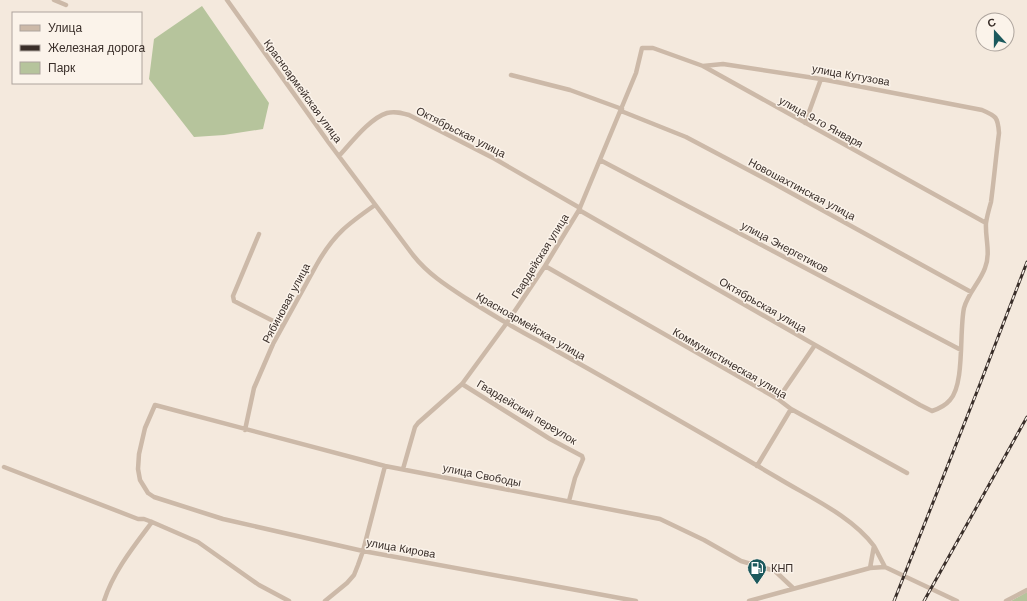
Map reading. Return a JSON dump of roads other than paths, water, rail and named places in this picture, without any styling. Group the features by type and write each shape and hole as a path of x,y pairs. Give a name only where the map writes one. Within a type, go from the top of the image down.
{"street":[{"path":"54,0 66,5"},
{"name":"Красноармейская улица","path":"227,0 375,205 426,270 441,282 506,324 539,341 843,517 864,533 874,546 885,567"},
{"name":"улица 9-го Января","path":"642,48 653,48 703,66 986,223"},
{"name":"Гвардейская улица","path":"403,469 413,433 418,423 462,384 506,324 545,266 580,209 636,73 642,48"},
{"name":"улица Кутузова","path":"703,66 723,64 821,79 982,110 994,115 998,122 999,133 991,202 986,223"},
{"name":"Новошахтинская улица","path":"511,75 570,90 686,137 971,292"},
{"path":"805,123 821,79"},
{"name":"Октябрьская улица","path":"339,156 373,121 387,113 402,113 409,115 495,159 932,411 939,409 950,400 956,390 961,350"},
{"name":"улица Энергетиков","path":"600,160 961,350"},
{"name":"Рябиновая улица","path":"245,430 254,388 273,344 317,264 334,238 342,229 375,205"},
{"path":"961,350 964,308 971,292 985,269 988,254 986,223"},
{"path":"259,234 233,298 234,301 283,326"},
{"name":"Коммунистическая улица","path":"545,266 778,399 791,409 907,473"},
{"path":"778,399 816,345"},
{"name":"Гвардейский переулок","path":"462,384 550,439 582,456 583,459 575,478 569,501"},
{"name":"улица Свободы","path":"155,405 384,466 660,519 704,540 741,561 775,572 793,588"},
{"name":"улица Кирова","path":"155,405 145,428 139,454 138,469 140,480 148,493 154,497 223,519 364,551 636,601"},
{"path":"757,466 791,409"},
{"path":"325,601 351,580 358,565 364,551 384,466"},
{"path":"4,467 138,519 144,519 152,522 198,542 259,585 288,601"},
{"path":"104,601 106,593 128,554 152,522"},
{"path":"870,568 874,546"},
{"path":"749,601 870,568 885,567 957,601"},
{"path":"1006,601 1027,590"}],"railway":[{"path":"894,601 1027,262"},
{"path":"924,601 1027,417"}],"place":[{"name":"КНП","path":"757,585"}]}
